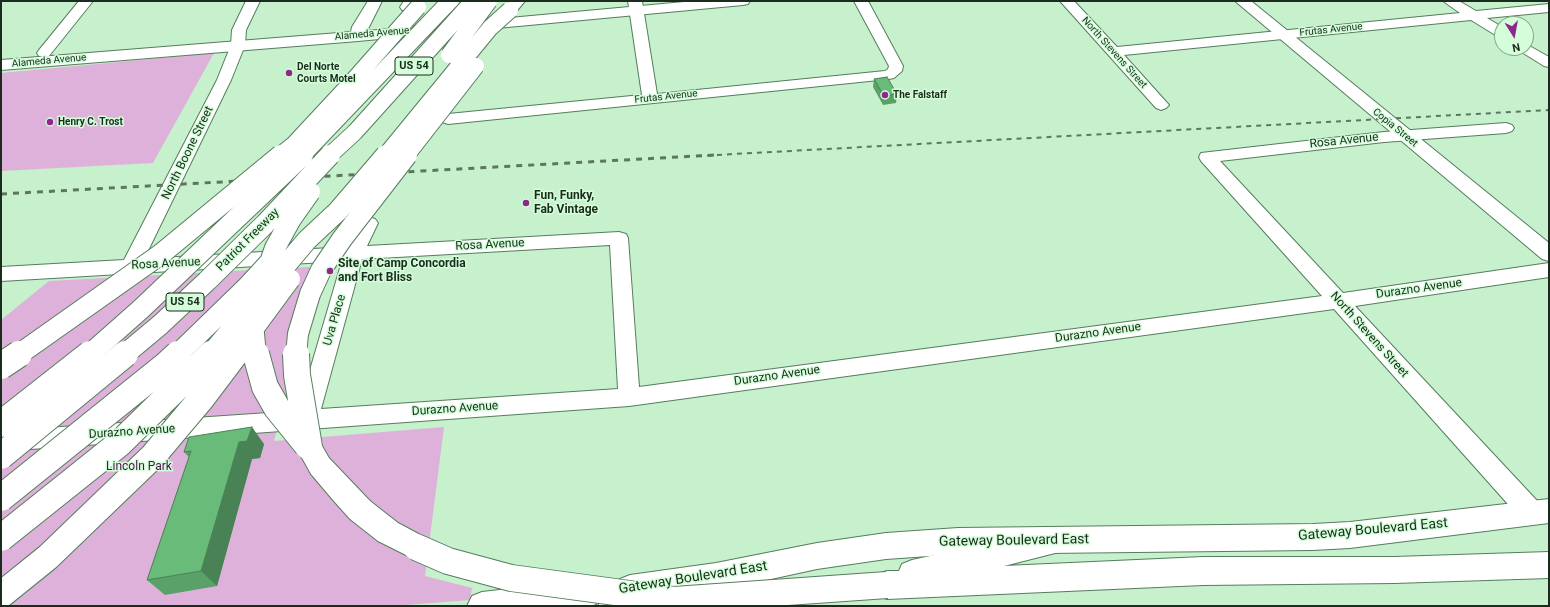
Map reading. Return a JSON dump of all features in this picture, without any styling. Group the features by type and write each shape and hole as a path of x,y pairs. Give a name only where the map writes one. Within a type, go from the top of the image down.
{"main road":[{"path":"359,32 375,1"},
{"name":"Patriot Freeway","path":"1,424 82,361 141,309 309,150 450,1"},
{"name":"Patriot Freeway","path":"1,456 160,325 265,224 329,156 355,132 473,1"},
{"path":"1,498 165,366 246,288 371,149 449,56 489,1"},
{"name":"Alameda Avenue","path":"1,56 359,32 666,1"},
{"name":"Alameda Avenue","path":"636,5 743,1"},
{"name":"Copia Street","path":"1242,1 1549,254"},
{"path":"197,256 218,225 351,83 415,4"},
{"path":"199,223 217,202 253,170 415,4"},
{"path":"309,447 296,375 296,353 302,315 321,270 342,239 455,94 502,28 514,6"},
{"path":"1,595 48,556 153,456 202,400 279,296 338,211 408,129 490,28 514,6"},
{"name":"Alameda Avenue","path":"1,65 238,41"},
{"path":"355,132 291,219 275,248 262,283 253,320 256,354 265,387 277,408 309,447 320,466 342,492 360,510 388,532 416,548 462,565 511,578 674,600"},
{"path":"1,366 99,299 161,254 293,145"},
{"path":"1,538 120,443 204,362 307,240 338,211"},
{"name":"Gateway Boulevard East","path":"482,606 709,578 817,556 886,546 958,542 1350,535 1540,512"},
{"path":"778,606 1057,541"},
{"path":"613,606 674,600 887,585 1204,571 1394,570 1549,565"}],"street":[{"path":"44,53 86,1"},
{"name":"North Boone Street","path":"131,266 224,80 238,41 239,30 253,1"},
{"name":"Frutas Avenue","path":"448,119 889,75 895,71 896,66 861,1"},
{"name":"North Stevens Street","path":"1067,1 1161,105"},
{"path":"1450,1 1494,29"},
{"path":"636,5 650,99"},
{"name":"Frutas Avenue","path":"1113,52 1549,8"},
{"path":"1534,54 1549,63"},
{"name":"Rosa Avenue","path":"1207,157 1308,145 1506,128"},
{"name":"North Stevens Street","path":"1207,157 1337,301 1540,512"},
{"name":"Uva Place","path":"307,419 354,253 368,223"},
{"name":"Rosa Avenue","path":"1,274 619,238 629,397"},
{"name":"Durazno Avenue","path":"1,441 629,397 1337,301 1549,270"}],"green space":[{"path":"214,53 153,163 1,171 1,73"},
{"name":"Lincoln Park","path":"328,266 312,308 274,441 444,427 425,576 472,588 470,600 394,606 1,606 1,320 49,281"}],"building":[{"path":"887,77 897,94 884,96 874,79"},
{"path":"252,427 247,441 239,442 201,571 147,580 191,451 184,452 189,437"}],"railway":[{"path":"697,156 1549,110"},
{"path":"1,194 715,155"}],"place":[{"name":"Del Norte Courts Motel","path":"289,73"},
{"name":"The Falstaff","path":"885,95"},
{"name":"Henry C. Trost","path":"50,122"},
{"name":"Fun, Funky, Fab Vintage","path":"526,203"},
{"name":"Site of Camp Concordia and Fort Bliss","path":"330,271"}]}
